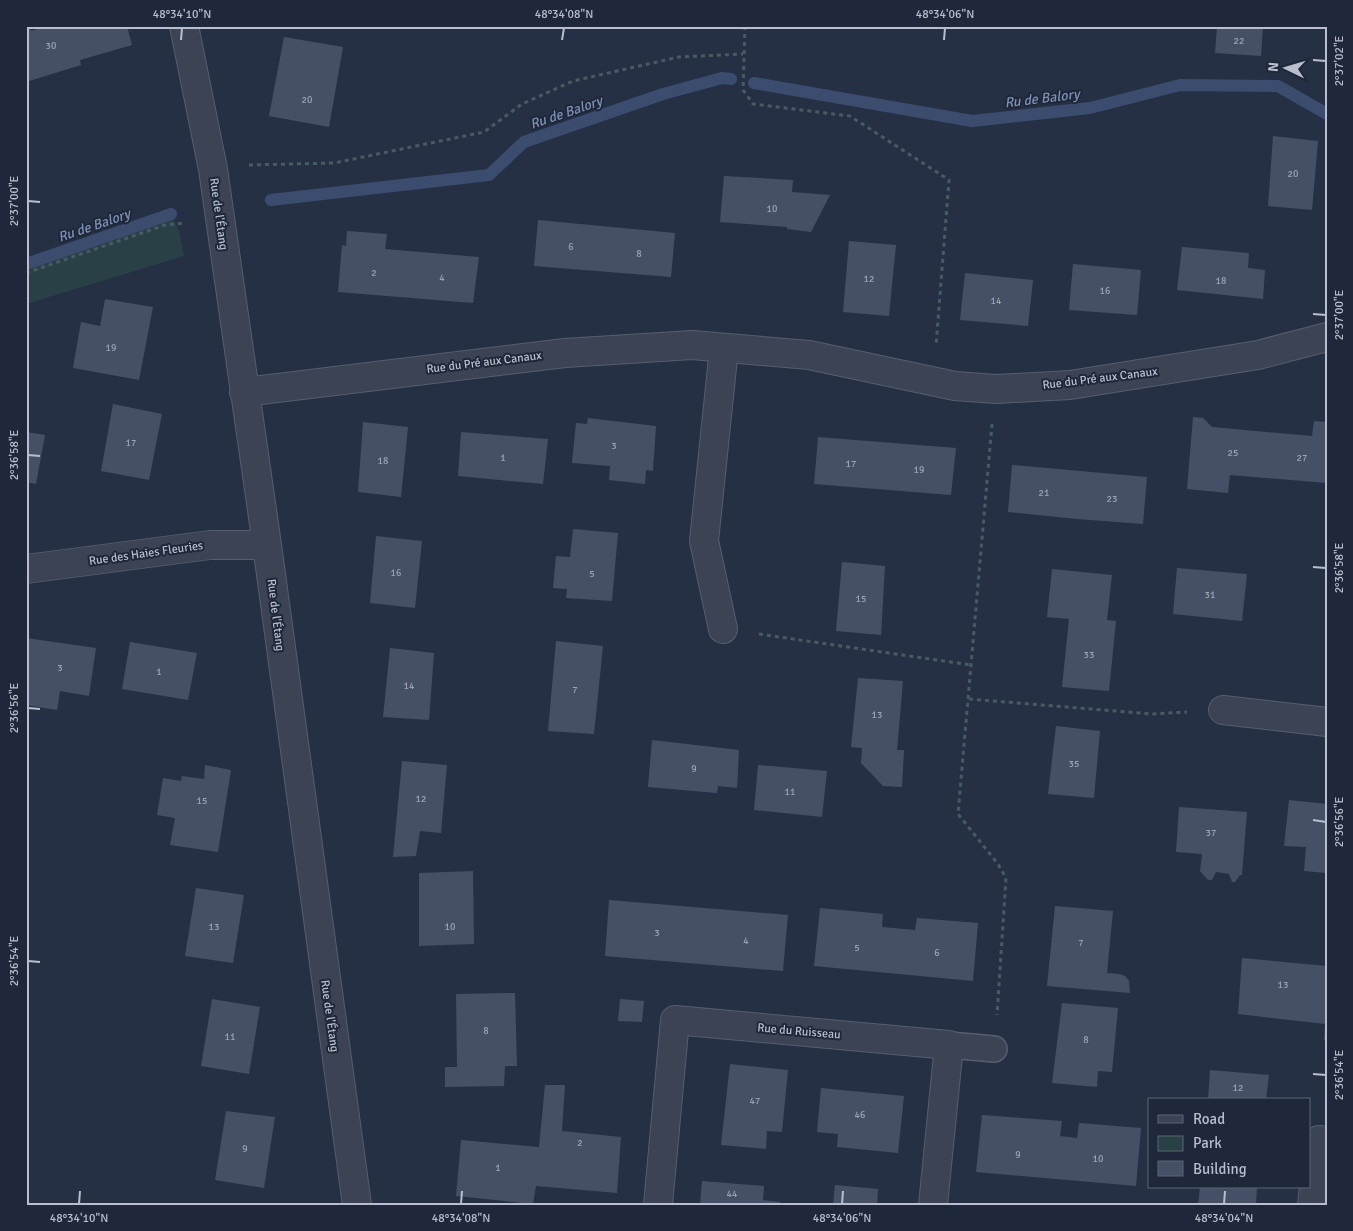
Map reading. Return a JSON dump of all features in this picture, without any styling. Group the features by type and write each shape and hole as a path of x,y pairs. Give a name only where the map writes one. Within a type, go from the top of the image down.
{"street":[{"name":"Rue de l'Étang","path":"184,26 213,168 267,545 356,1205"},
{"name":"Rue du Pré aux Canaux","path":"244,392 565,352 692,346 809,355 955,386 996,389 1070,385 1258,355 1327,337"},
{"path":"723,629 704,541 724,348"},
{"name":"Rue des Haies Fleuries","path":"26,569 210,545 267,545"},
{"path":"1222,710 1327,722"},
{"name":"Rue du Ruisseau","path":"658,1205 674,1020 949,1045"},
{"path":"933,1205 949,1045"},
{"path":"1312,1205 1319,1140 1327,1141"}],"lane":[{"path":"949,1045 994,1049"}],"path":[{"path":"745,26 743,90 753,104 850,116 949,180 935,357 930,381"},
{"path":"213,168 257,164 334,163 417,144 484,132 522,104 573,82 679,56 743,54"},
{"path":"26,273 166,225 192,222"},
{"path":"994,1049 1006,878 998,864 958,814 996,389"},
{"path":"723,629 971,665"},
{"path":"968,699 1152,714 1222,710"}],"green space":[{"path":"171,214 179,231 184,256 26,304 26,264"}],"building":[{"path":"26,26 29,26 31,31 47,26 127,26 132,45 80,60 81,65 26,82"},
{"path":"1217,26 1263,26 1261,56 1215,53"},
{"path":"284,37 343,47 329,127 269,116"},
{"path":"1273,136 1318,141 1312,210 1268,206"},
{"path":"724,176 793,180 792,192 830,195 811,232 787,229 787,227 720,222"},
{"path":"538,220 675,233 671,277 534,266"},
{"path":"347,231 387,234 385,249 479,257 473,303 338,292 342,245 346,246"},
{"path":"849,241 896,245 889,316 843,312"},
{"path":"1182,247 1249,253 1248,268 1265,270 1263,299 1177,290"},
{"path":"1073,264 1141,270 1137,315 1069,310"},
{"path":"965,273 1033,280 1028,326 960,320"},
{"path":"105,299 153,307 139,380 73,368 81,322 100,326"},
{"path":"113,404 162,414 149,480 101,471"},
{"path":"1193,417 1203,418 1212,427 1312,436 1314,421 1327,422 1327,483 1230,475 1228,493 1187,489"},
{"path":"588,418 656,426 653,471 646,470 645,484 609,480 610,466 572,463 576,423 587,424"},
{"path":"363,422 408,427 401,497 358,492"},
{"path":"26,432 45,435 36,484 26,482"},
{"path":"461,432 548,439 543,484 458,476"},
{"path":"818,437 956,448 951,495 814,484"},
{"path":"1012,465 1147,477 1143,524 1008,512"},
{"path":"573,529 618,533 612,601 566,598 567,589 553,588 556,556 570,557"},
{"path":"376,536 422,541 415,608 370,603"},
{"path":"842,562 885,566 881,635 836,631"},
{"path":"1177,568 1247,574 1242,621 1173,614"},
{"path":"1052,569 1112,575 1107,620 1116,621 1109,691 1062,687 1069,619 1047,617"},
{"path":"26,638 96,648 89,696 60,691 57,710 26,705"},
{"path":"556,641 603,646 594,734 548,731"},
{"path":"130,642 197,653 188,700 122,689"},
{"path":"390,648 434,653 429,720 383,717"},
{"path":"858,678 903,681 897,750 904,750 902,787 883,786 861,763 862,748 851,747"},
{"path":"1056,726 1100,731 1094,798 1048,794"},
{"path":"652,740 739,750 737,788 718,786 717,793 648,787"},
{"path":"402,761 447,765 441,833 420,831 416,856 393,857"},
{"path":"205,765 231,770 218,852 170,845 175,818 157,815 163,778 181,781 182,776 204,779"},
{"path":"758,765 827,771 822,817 754,810"},
{"path":"1289,800 1327,804 1327,873 1304,871 1306,847 1284,846"},
{"path":"1179,807 1247,812 1242,875 1235,882 1232,882 1229,874 1216,872 1212,880 1208,880 1200,871 1202,854 1176,852"},
{"path":"473,871 474,944 419,946 419,873"},
{"path":"196,888 244,895 233,963 185,956"},
{"path":"609,900 788,915 783,971 605,956"},
{"path":"1055,906 1113,911 1107,973 1125,976 1129,981 1130,993 1047,986"},
{"path":"820,908 883,914 882,927 915,930 917,918 978,923 973,981 814,966"},
{"path":"1242,958 1327,966 1327,1040 1324,1040 1325,1024 1238,1014"},
{"path":"515,993 517,1066 505,1066 504,1086 445,1087 445,1067 457,1067 456,994"},
{"path":"212,999 260,1007 249,1074 201,1066"},
{"path":"620,999 644,1001 642,1022 618,1021"},
{"path":"1062,1003 1118,1008 1112,1072 1098,1071 1097,1087 1052,1083"},
{"path":"730,1064 788,1070 782,1132 767,1131 766,1149 721,1145"},
{"path":"1210,1070 1269,1075 1266,1098 1208,1098"},
{"path":"545,1085 565,1085 562,1131 621,1137 617,1193 536,1186 533,1204 456,1196 461,1140 539,1147"},
{"path":"821,1088 904,1096 898,1153 837,1147 838,1134 817,1132"},
{"path":"226,1111 275,1117 264,1188 215,1180"},
{"path":"982,1115 1062,1121 1060,1136 1077,1138 1079,1123 1141,1128 1136,1186 976,1172"},
{"path":"702,1181 764,1186 763,1200 780,1202 780,1205 700,1205"},
{"path":"835,1185 878,1189 877,1205 833,1205"},
{"path":"1200,1188 1257,1188 1256,1205 1198,1205"}],"waterway":[{"name":"Ru de Balory","path":"271,200 489,175 524,142 663,94 722,78 731,79"},
{"name":"Ru de Balory","path":"754,83 972,121 1090,108 1180,85 1278,86 1327,114"},
{"name":"Ru de Balory","path":"26,264 171,214"}]}
